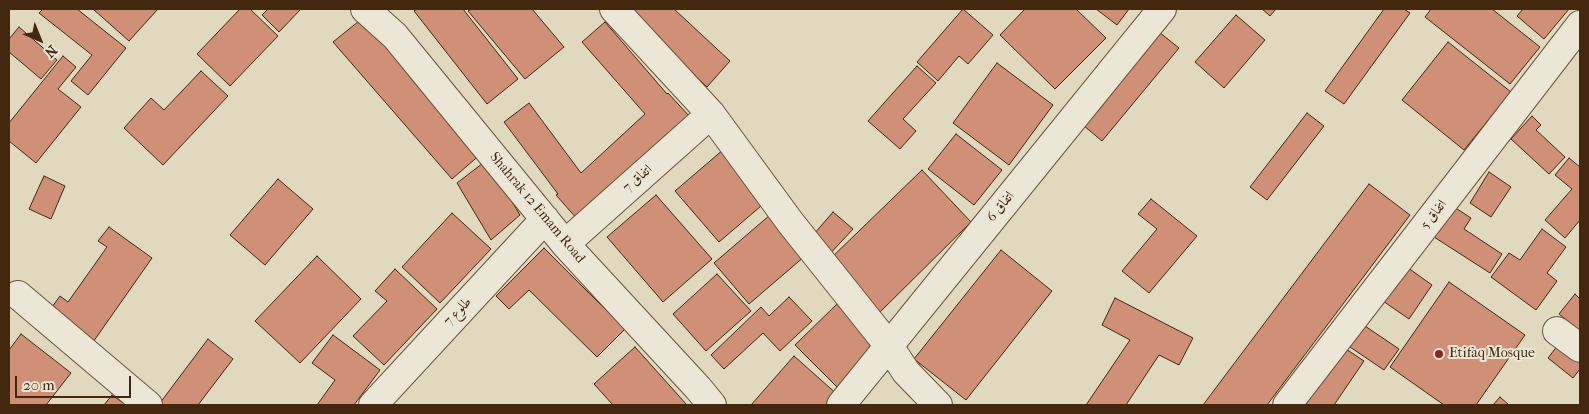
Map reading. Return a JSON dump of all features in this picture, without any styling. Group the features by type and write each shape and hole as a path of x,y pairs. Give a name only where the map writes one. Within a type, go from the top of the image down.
{"street":[{"name":"Shahrak 12 Emam Road","path":"365,9 395,36 565,244 712,405"},
{"path":"614,9 711,114 790,222 889,346 906,372 938,405"},
{"name":"اتفاق 6","path":"841,405 1162,9"},
{"name":"اتفاق 5","path":"1287,405 1580,25"},
{"name":"اتفاق 7","path":"565,244 711,114"},
{"name":"طلوع 7","path":"373,405 545,219"},
{"path":"18,295 148,405"},
{"path":"1557,331 1580,348"}],"building":[{"path":"43,9 77,9 126,48 88,95 71,81 92,55 39,13"},
{"path":"93,9 158,9 129,41"},
{"path":"240,9 250,9 278,36 230,86 197,54"},
{"path":"268,9 301,9 279,32 262,15"},
{"path":"417,9 463,9 518,79 487,104 414,11"},
{"path":"472,9 532,9 564,47 525,79 468,11"},
{"path":"624,9 674,9 730,61 707,87"},
{"path":"963,9 993,35 968,64 959,56 938,81 917,62"},
{"path":"1025,9 1076,9 1106,38 1055,89 1000,35"},
{"path":"1096,9 1129,9 1117,25"},
{"path":"1262,9 1276,9 1270,16"},
{"path":"1384,9 1404,9 1410,13 1344,104 1325,91"},
{"path":"1431,9 1492,9 1540,47 1510,84 1425,17"},
{"path":"1523,9 1569,9 1544,39 1517,16"},
{"path":"1236,15 1265,40 1224,88 1195,62"},
{"path":"364,17 482,153 452,179 333,42"},
{"path":"605,22 667,94 690,117 578,220 556,195 558,194 504,122 529,103 581,173 645,114 582,42"},
{"path":"19,27 57,60 41,79 9,52 9,39"},
{"path":"1154,28 1179,48 1102,141 1077,120"},
{"path":"1448,42 1511,92 1464,150 1402,100"},
{"path":"63,56 76,67 58,89 81,107 36,163 9,141 9,123"},
{"path":"997,63 1053,105 1009,165 953,123"},
{"path":"917,66 936,83 903,119 916,131 900,149 868,121"},
{"path":"201,71 228,96 163,165 124,128 151,98 164,110"},
{"path":"1307,113 1324,126 1267,200 1250,187"},
{"path":"1532,116 1541,125 1536,130 1565,157 1549,174 1511,139"},
{"path":"956,134 1002,170 974,205 928,169"},
{"path":"724,149 768,200 719,242 675,191"},
{"path":"1569,158 1580,167 1580,220 1565,238 1545,220 1572,189 1555,175"},
{"path":"487,160 520,215 491,240 457,183"},
{"path":"922,170 971,222 879,313 828,261"},
{"path":"1489,172 1511,187 1491,217 1470,203"},
{"path":"44,176 65,186 51,219 29,209"},
{"path":"278,179 313,209 265,265 230,235"},
{"path":"1369,184 1410,215 1267,405 1203,405"},
{"path":"656,195 712,259 663,302 607,237"},
{"path":"1151,199 1197,236 1149,293 1122,271 1157,229 1138,214"},
{"path":"1454,207 1471,218 1464,229 1502,254 1490,273 1434,237"},
{"path":"833,212 853,229 827,257 808,241"},
{"path":"452,213 491,249 440,303 402,267"},
{"path":"770,215 805,256 749,304 714,263"},
{"path":"109,227 152,258 91,345 47,314 60,296 68,302 107,247 98,241"},
{"path":"1542,229 1566,247 1547,273 1557,281 1536,310 1491,277 1509,253 1520,260"},
{"path":"544,248 625,329 597,357 529,290 509,309 496,296"},
{"path":"1001,250 1052,291 966,400 914,359"},
{"path":"317,256 361,299 300,363 255,321"},
{"path":"1404,265 1432,285 1409,319 1380,299"},
{"path":"395,269 437,309 384,365 353,336 387,301 375,291"},
{"path":"717,274 751,311 706,351 673,314"},
{"path":"1449,282 1525,335 1476,405 1444,405 1390,367"},
{"path":"1575,294 1580,299 1580,331 1559,314"},
{"path":"789,297 812,321 780,351 763,333 724,369 711,355 761,307 769,316"},
{"path":"1115,298 1193,338 1179,365 1159,355 1126,405 1086,405 1130,340 1102,325"},
{"path":"837,304 880,349 839,389 795,345"},
{"path":"1362,324 1399,349 1384,370 1347,345"},
{"path":"21,334 71,373 46,405 9,405 9,350"},
{"path":"333,335 380,370 354,405 317,405 335,380 312,363"},
{"path":"208,339 233,359 198,405 164,405 160,403"},
{"path":"1558,345 1580,362 1580,369 1573,378 1548,358"},
{"path":"635,347 687,405 613,405 594,384"},
{"path":"1343,347 1364,361 1334,405 1309,405 1305,403"},
{"path":"794,356 839,396 831,405 751,405"},
{"path":"112,395 126,405 104,405"},
{"path":"1500,397 1509,405 1493,405"}],"place":[{"name":"Etifaq Mosque","path":"1439,354"}]}
